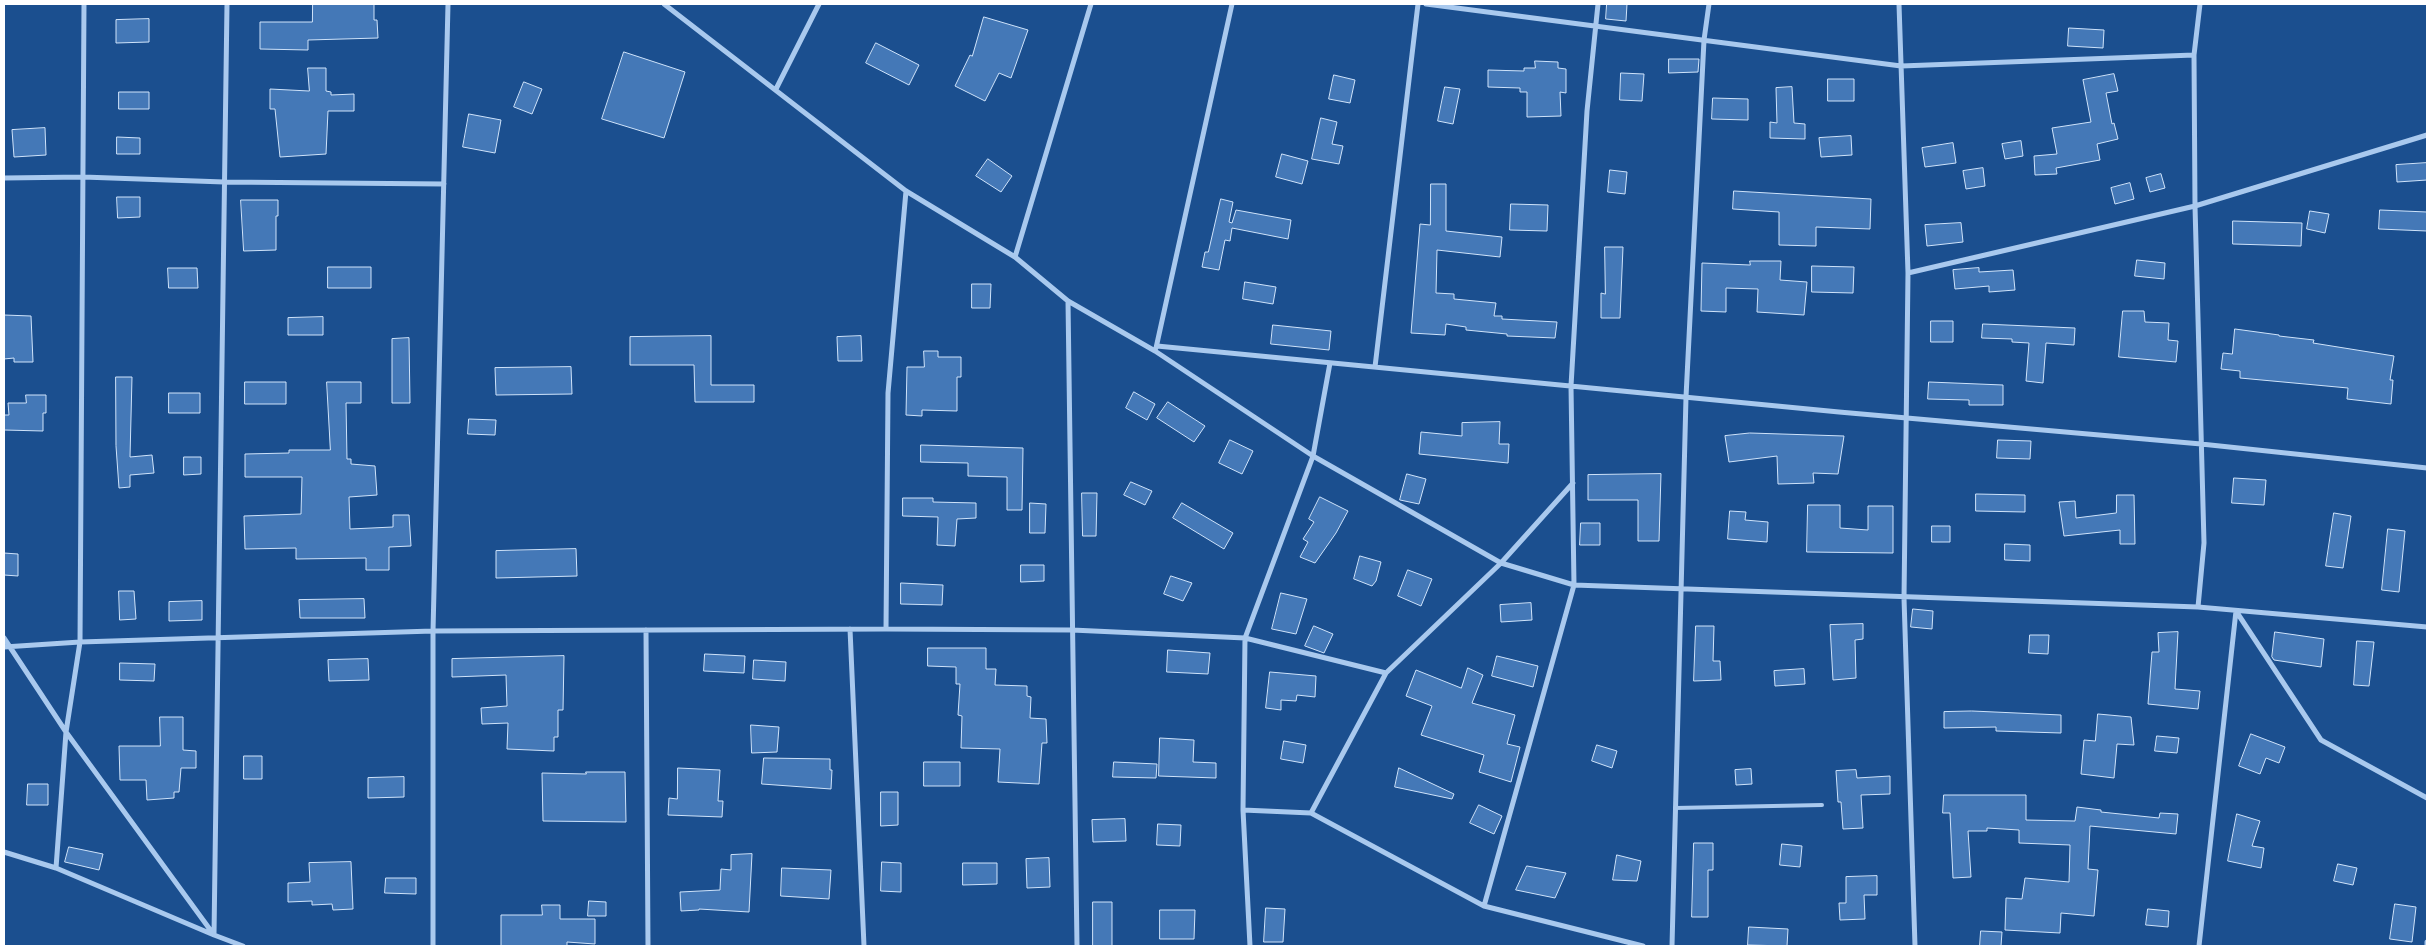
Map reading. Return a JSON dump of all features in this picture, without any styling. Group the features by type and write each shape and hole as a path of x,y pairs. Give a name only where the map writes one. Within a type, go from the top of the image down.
{"street":[{"path":"56,868 66,732 80,642 84,4"},
{"path":"214,935 227,4"},
{"path":"433,946 433,631 448,4"},
{"path":"664,4 906,191 1015,257 1068,301 1156,348 1313,456 1501,563 1574,585 2198,607 2427,627"},
{"path":"776,89 819,4"},
{"path":"1015,257 1091,4"},
{"path":"1156,348 1232,4"},
{"path":"1375,367 1418,4"},
{"path":"1426,4 1901,66 2194,55"},
{"path":"1484,906 1574,585 1571,386 1587,111 1598,4"},
{"path":"1672,946 1686,398 1704,40 1709,4"},
{"path":"1899,4 1908,273 1904,598 1915,946"},
{"path":"2198,607 2204,543 2194,55 2200,4"},
{"path":"1908,273 2196,206 2427,134"},
{"path":"4,178 83,177 224,182 444,184"},
{"path":"886,629 888,393 906,191"},
{"path":"1068,301 1077,946"},
{"path":"1156,348 2201,444 2427,468"},
{"path":"1250,946 1243,810 1245,638 1313,456 1330,363"},
{"path":"1311,813 1386,673 1501,563 1573,483"},
{"path":"2236,610 2321,740 2427,798"},
{"path":"2199,946 2236,610"},
{"path":"850,629 863,946"},
{"path":"646,630 648,946"},
{"path":"6,647 80,642 433,631 1072,630 1245,638 1386,673"},
{"path":"4,638 6,647 66,732 214,935"},
{"path":"1243,810 1311,813 1484,906 1644,946"},
{"path":"4,852 56,868 243,946"}],"lane":[{"path":"1675,808 1822,805"}],"building":[{"path":"313,4 374,4 374,20 377,20 378,38 308,40 308,50 260,49 260,22 312,22"},
{"path":"1607,4 1627,4 1626,21 1606,19"},
{"path":"984,17 1028,30 1011,78 999,73 985,101 955,86 970,55 972,56"},
{"path":"149,19 149,42 116,43 116,20"},
{"path":"2069,28 2104,30 2103,48 2068,46"},
{"path":"876,43 919,65 909,85 866,63"},
{"path":"624,52 685,72 664,138 602,119"},
{"path":"1669,59 1699,59 1698,72 1669,73"},
{"path":"1535,61 1558,62 1558,68 1566,69 1566,93 1560,92 1561,116 1527,117 1527,92 1520,92 1520,88 1488,87 1488,70 1524,71 1524,68 1535,68"},
{"path":"308,68 326,68 326,91 331,92 331,95 354,94 354,111 328,111 326,154 280,157 275,109 270,109 270,89 309,91"},
{"path":"1621,73 1644,74 1642,101 1620,100"},
{"path":"2114,74 2118,91 2106,93 2112,124 2114,123 2118,139 2097,144 2100,160 2056,168 2057,174 2035,175 2034,156 2057,154 2052,128 2091,122 2083,80"},
{"path":"1334,75 1355,80 1350,103 1329,99"},
{"path":"1828,79 1854,79 1854,101 1828,101"},
{"path":"524,82 542,89 532,114 514,107"},
{"path":"1445,87 1460,89 1453,124 1438,121"},
{"path":"1792,87 1794,123 1805,124 1805,139 1770,138 1770,122 1777,123 1776,88"},
{"path":"119,92 149,92 149,109 119,109"},
{"path":"1713,98 1748,99 1748,120 1712,119"},
{"path":"469,114 501,120 495,153 463,147"},
{"path":"1321,118 1337,122 1332,144 1343,146 1339,164 1312,159"},
{"path":"45,128 46,155 14,157 12,130"},
{"path":"1851,136 1852,155 1821,157 1819,138"},
{"path":"117,137 140,138 140,154 117,154"},
{"path":"2021,141 2023,156 2005,159 2002,144"},
{"path":"1953,143 1956,163 1925,167 1922,148"},
{"path":"1282,154 1308,161 1302,184 1276,177"},
{"path":"988,159 1012,176 1001,192 976,176"},
{"path":"2427,163 2427,180 2397,182 2396,165"},
{"path":"1983,168 1985,186 1966,189 1963,171"},
{"path":"1610,170 1627,172 1625,194 1608,192"},
{"path":"2161,174 2165,188 2150,192 2146,178"},
{"path":"2130,183 2134,199 2115,204 2111,188"},
{"path":"1431,184 1446,184 1446,231 1502,237 1500,257 1437,250 1436,293 1454,294 1454,299 1496,303 1494,316 1502,316 1502,319 1557,322 1555,338 1507,336 1507,334 1466,330 1466,327 1446,324 1445,335 1411,333 1420,224 1430,225"},
{"path":"1734,191 1871,199 1870,229 1816,227 1816,246 1779,245 1779,212 1733,209"},
{"path":"117,197 140,197 140,217 118,218"},
{"path":"1221,199 1233,202 1229,222 1232,223 1236,210 1291,220 1288,239 1232,228 1230,241 1225,240 1219,270 1202,267 1205,252 1208,252"},
{"path":"241,200 278,200 276,250 244,251"},
{"path":"1511,204 1548,205 1547,231 1510,230"},
{"path":"2380,210 2427,212 2427,231 2379,229"},
{"path":"2310,211 2329,214 2325,233 2307,229"},
{"path":"2233,221 2302,223 2301,246 2233,244"},
{"path":"1961,223 1963,242 1927,246 1925,225"},
{"path":"1605,247 1623,247 1620,318 1601,318 1601,293 1605,294"},
{"path":"2137,260 2165,263 2164,279 2135,276"},
{"path":"1750,261 1781,261 1780,280 1807,282 1804,315 1757,312 1758,289 1726,288 1726,312 1701,311 1702,263 1750,265"},
{"path":"1812,266 1854,267 1853,293 1812,292"},
{"path":"328,267 371,267 371,288 328,288"},
{"path":"168,268 197,268 198,288 169,288"},
{"path":"1979,268 1979,272 2013,270 2015,290 1989,292 1989,286 1955,289 1953,270"},
{"path":"1245,282 1276,287 1273,304 1243,299"},
{"path":"972,284 991,284 990,308 972,308"},
{"path":"2123,311 2144,311 2145,322 2169,323 2168,340 2178,341 2176,362 2119,357"},
{"path":"4,315 31,316 33,362 14,362 14,358 4,359"},
{"path":"323,317 323,335 288,335 288,318"},
{"path":"1931,321 1953,321 1953,342 1931,342"},
{"path":"1983,324 2075,328 2074,345 2046,343 2043,383 2026,381 2029,343 2012,342 2012,339 1982,338"},
{"path":"1273,325 1331,331 1329,350 1271,344"},
{"path":"2235,329 2314,340 2313,343 2394,356 2390,380 2393,380 2391,404 2347,399 2348,388 2240,378 2240,371 2221,369 2223,353 2232,354"},
{"path":"711,336 711,385 754,385 754,402 695,402 694,365 630,365 630,337"},
{"path":"861,336 862,361 838,361 837,337"},
{"path":"409,338 410,403 392,403 392,339"},
{"path":"924,351 938,351 938,357 961,357 961,377 957,377 957,411 922,410 922,416 906,415 907,367 924,367"},
{"path":"571,367 572,394 496,395 495,368"},
{"path":"116,377 132,377 130,457 152,455 154,473 130,475 130,487 119,488 116,446"},
{"path":"245,382 286,382 286,404 245,404"},
{"path":"327,382 361,382 361,403 346,403 347,459 351,459 351,464 375,466 377,495 349,497 350,529 393,527 393,515 409,515 411,546 389,547 389,570 366,570 366,558 296,559 296,548 245,549 244,516 301,514 302,477 245,477 245,454 289,453 289,450 330,450"},
{"path":"1929,382 2003,385 2003,405 1969,405 1969,400 1928,399"},
{"path":"1134,392 1155,404 1147,420 1126,408"},
{"path":"169,393 200,393 200,413 169,413"},
{"path":"26,395 46,395 43,431 4,430 4,415 9,415 8,403 26,403"},
{"path":"1168,402 1205,426 1194,442 1157,418"},
{"path":"469,419 496,420 495,435 468,434"},
{"path":"1500,422 1499,444 1509,444 1508,463 1419,454 1421,432 1462,436 1462,423"},
{"path":"1750,433 1844,436 1838,474 1813,473 1814,483 1778,484 1777,456 1729,462 1725,436"},
{"path":"1230,440 1253,451 1242,474 1219,463"},
{"path":"1998,440 2031,441 2030,459 1997,458"},
{"path":"921,445 1023,448 1022,510 1007,510 1007,477 968,476 968,463 921,462"},
{"path":"184,457 201,457 201,474 184,475"},
{"path":"1407,474 1426,479 1419,504 1400,500"},
{"path":"1661,474 1659,541 1638,541 1638,500 1588,500 1588,475"},
{"path":"2234,478 2266,480 2264,505 2232,503"},
{"path":"1131,482 1152,491 1145,505 1124,495"},
{"path":"1082,493 1097,493 1096,536 1083,536"},
{"path":"1976,494 2025,495 2025,512 1976,511"},
{"path":"2117,495 2134,495 2135,544 2120,544 2120,530 2064,536 2059,502 2075,501 2076,518 2116,513"},
{"path":"1320,497 1348,511 1336,533 1315,563 1300,557 1308,542 1303,539 1314,522 1309,519"},
{"path":"903,498 933,498 933,502 976,503 976,518 957,519 955,546 937,545 938,517 903,516"},
{"path":"1030,503 1046,504 1045,533 1030,533"},
{"path":"1182,503 1233,533 1224,549 1173,518"},
{"path":"1808,505 1840,505 1840,528 1868,530 1868,506 1893,506 1893,553 1807,552"},
{"path":"1730,511 1746,512 1745,520 1768,522 1767,542 1728,539"},
{"path":"2334,513 2351,516 2343,568 2326,566"},
{"path":"1581,523 1600,523 1600,545 1580,545"},
{"path":"1932,526 1950,526 1950,542 1932,542"},
{"path":"2388,529 2405,531 2399,592 2382,590"},
{"path":"2005,544 2030,545 2030,561 2005,560"},
{"path":"576,549 577,576 496,578 496,551"},
{"path":"4,553 18,554 18,576 4,575"},
{"path":"1360,556 1381,562 1376,581 1372,586 1354,579"},
{"path":"1021,565 1044,565 1044,581 1021,582"},
{"path":"1408,570 1432,579 1421,606 1398,596"},
{"path":"1171,576 1192,583 1183,601 1164,594"},
{"path":"901,583 943,585 942,605 901,604"},
{"path":"119,591 134,591 136,619 120,620"},
{"path":"1281,593 1307,599 1296,634 1272,629"},
{"path":"364,599 365,618 300,618 299,600"},
{"path":"202,601 202,620 169,621 169,602"},
{"path":"1531,603 1532,620 1501,622 1500,605"},
{"path":"1913,609 1933,611 1932,629 1911,627"},
{"path":"1863,624 1863,639 1855,640 1856,678 1833,680 1830,625"},
{"path":"1314,626 1333,634 1324,653 1305,646"},
{"path":"1696,626 1714,626 1713,661 1720,661 1721,680 1694,681"},
{"path":"2178,632 2175,689 2200,691 2198,709 2148,704 2152,652 2159,652 2158,633"},
{"path":"2275,632 2324,639 2321,667 2274,660 2272,657"},
{"path":"2030,635 2049,635 2048,654 2029,653"},
{"path":"2357,641 2374,642 2369,686 2354,685"},
{"path":"928,648 986,648 986,669 996,669 995,685 1027,686 1027,696 1031,697 1030,718 1046,719 1047,743 1042,743 1039,784 998,782 1000,749 961,748 962,716 958,715 960,684 956,684 956,667 928,666"},
{"path":"1168,650 1210,653 1208,674 1167,672"},
{"path":"705,654 745,656 744,673 704,671"},
{"path":"564,656 563,710 558,710 558,737 554,737 554,751 507,749 508,723 482,724 481,708 507,706 506,675 452,677 452,659"},
{"path":"1497,656 1538,666 1533,687 1492,676"},
{"path":"368,659 369,680 329,681 328,660"},
{"path":"754,660 786,662 785,681 753,679"},
{"path":"120,663 155,664 154,681 120,680"},
{"path":"1468,668 1483,675 1472,703 1515,715 1507,744 1520,747 1511,782 1479,772 1484,755 1421,735 1432,706 1406,696 1416,670 1461,688"},
{"path":"1804,669 1805,684 1775,686 1774,671"},
{"path":"1270,672 1316,676 1315,697 1297,695 1296,701 1281,700 1281,710 1266,708"},
{"path":"1972,711 2061,715 2061,733 1996,731 1996,727 1944,728 1944,712"},
{"path":"2098,714 2131,717 2134,745 2117,744 2114,778 2081,774 2084,740 2095,741"},
{"path":"160,717 183,717 183,750 196,751 196,768 181,768 179,792 174,792 174,798 147,800 146,780 120,780 119,746 160,746"},
{"path":"751,725 779,727 777,752 752,753"},
{"path":"2251,734 2285,747 2279,763 2266,758 2260,774 2239,766"},
{"path":"2157,736 2179,738 2177,753 2155,751"},
{"path":"1160,738 1194,740 1193,762 1216,763 1216,778 1159,776"},
{"path":"1284,741 1306,745 1303,763 1281,759"},
{"path":"1597,745 1617,751 1612,768 1592,761"},
{"path":"244,756 262,756 262,779 244,779"},
{"path":"764,758 830,759 830,770 832,770 831,789 762,784"},
{"path":"924,762 960,762 960,786 924,786"},
{"path":"1114,762 1157,764 1156,778 1113,777"},
{"path":"678,768 720,770 718,801 723,801 722,817 668,815 669,798 677,799"},
{"path":"1399,768 1454,794 1452,799 1395,787"},
{"path":"1751,769 1752,784 1736,785 1735,770"},
{"path":"1856,770 1857,778 1890,776 1890,794 1861,795 1863,828 1843,829 1841,802 1838,802 1836,771"},
{"path":"586,772 625,772 626,822 543,821 542,773 586,774"},
{"path":"404,777 404,797 368,798 368,778"},
{"path":"28,784 48,784 48,805 27,805"},
{"path":"881,792 898,792 898,825 881,826"},
{"path":"1944,795 2026,795 2026,820 2075,821 2077,807 2101,810 2101,812 2159,818 2160,813 2178,814 2176,834 2090,826 2088,869 2098,870 2094,916 2061,913 2060,933 2005,930 2006,898 2022,899 2025,878 2069,882 2070,845 2019,843 2019,830 1987,828 1987,831 1968,831 1971,877 1953,878 1950,813 1943,813"},
{"path":"1479,805 1502,816 1494,834 1470,823"},
{"path":"2237,814 2260,821 2252,846 2264,848 2261,868 2228,861"},
{"path":"1125,819 1126,841 1093,842 1092,820"},
{"path":"1158,824 1181,825 1180,846 1157,845"},
{"path":"1694,843 1713,843 1713,870 1708,870 1708,917 1692,917"},
{"path":"1782,844 1802,846 1800,867 1780,865"},
{"path":"69,847 103,854 99,870 65,862"},
{"path":"752,854 749,912 699,909 681,911 680,892 720,890 721,869 731,870 731,855"},
{"path":"1617,855 1641,861 1637,881 1613,880"},
{"path":"1049,858 1050,887 1027,888 1026,859"},
{"path":"351,862 353,909 333,910 332,904 312,905 312,901 288,902 288,883 310,882 309,863"},
{"path":"882,862 901,863 901,892 881,891"},
{"path":"963,863 997,863 997,884 963,885"},
{"path":"2338,864 2357,868 2353,885 2334,881"},
{"path":"1527,866 1566,873 1555,898 1516,890"},
{"path":"782,868 831,870 829,899 781,896"},
{"path":"1877,876 1877,895 1864,895 1865,919 1840,920 1839,903 1846,903 1846,877"},
{"path":"386,878 416,878 416,894 385,893"},
{"path":"589,901 606,902 606,916 588,916"},
{"path":"1093,902 1112,902 1112,946 1093,946"},
{"path":"2395,904 2416,907 2412,942 2390,939"},
{"path":"542,905 560,905 560,919 595,919 595,944 567,942 567,946 501,946 501,915 542,915"},
{"path":"1266,908 1285,909 1283,942 1264,942"},
{"path":"2148,909 2169,911 2168,927 2146,925"},
{"path":"1160,910 1195,910 1194,939 1160,939"},
{"path":"1749,927 1788,929 1787,946 1748,945"},
{"path":"1981,931 2002,932 2001,946 1980,946"}]}
